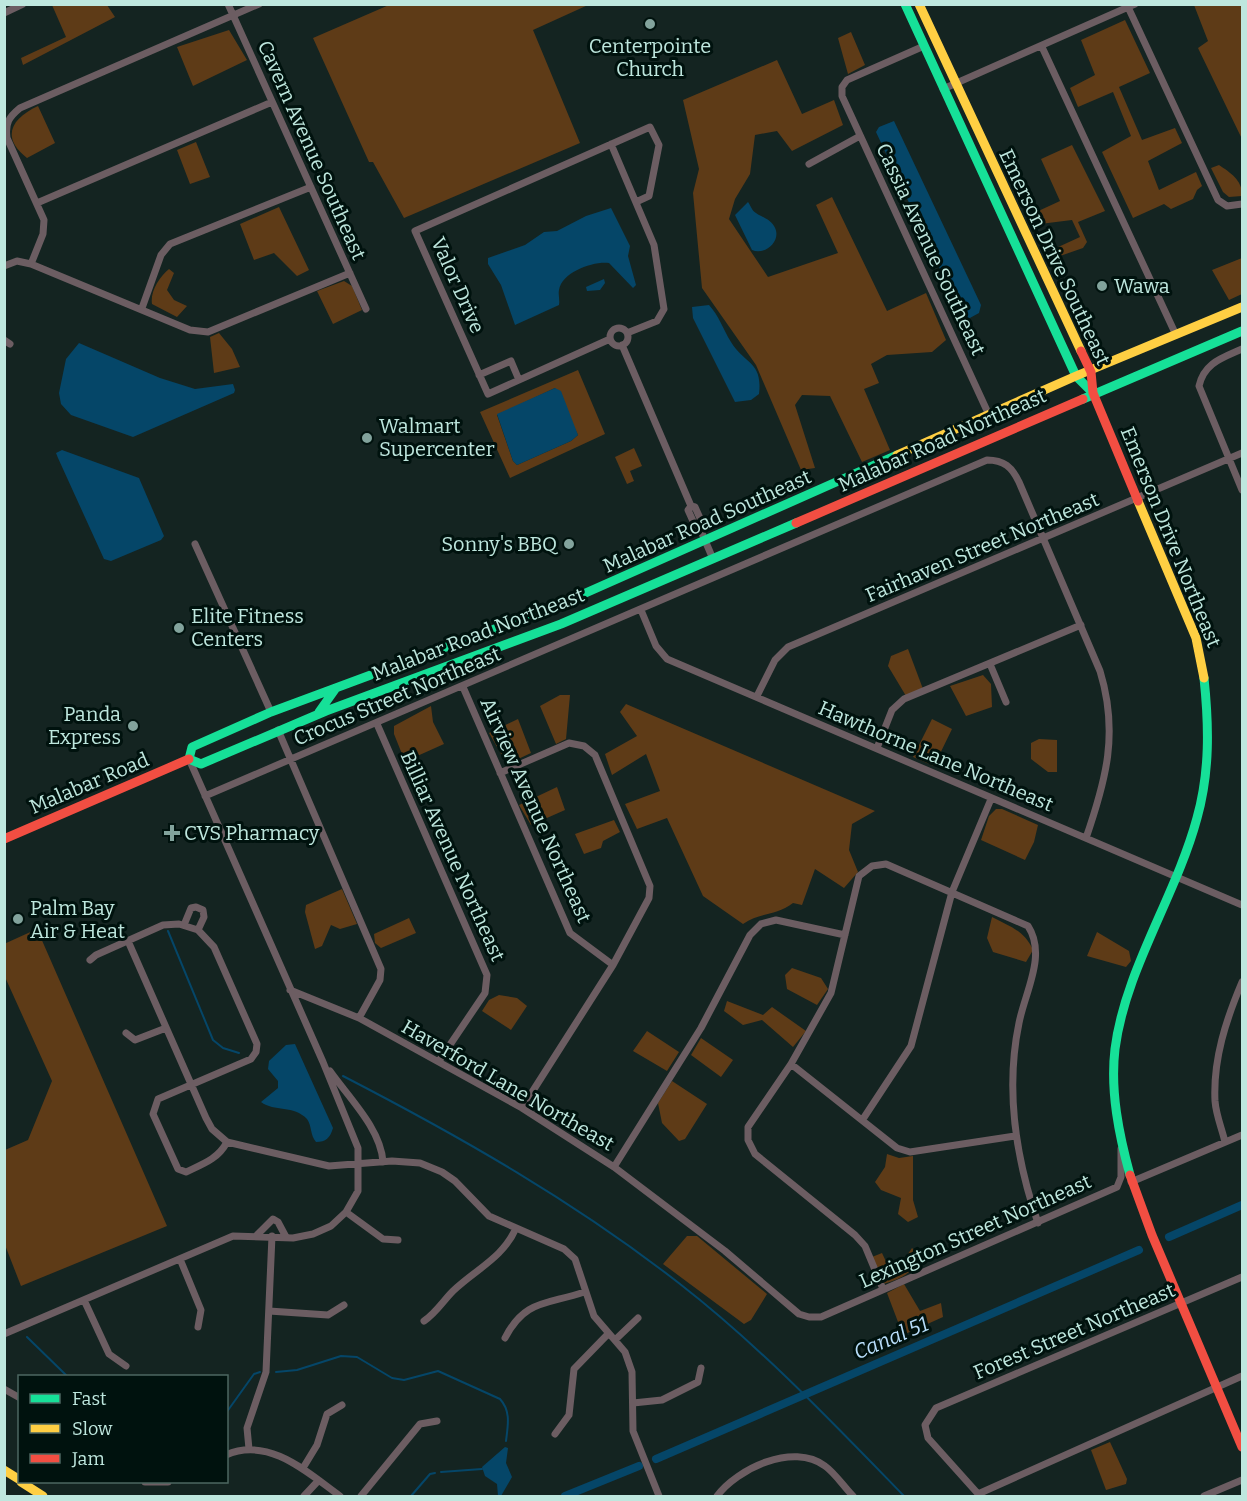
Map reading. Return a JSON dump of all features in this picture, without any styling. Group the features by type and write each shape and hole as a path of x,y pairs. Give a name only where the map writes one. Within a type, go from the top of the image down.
{"main road":[{"name":"Emerson Drive Southeast","path":"905,4 1076,376 1093,393"},
{"name":"Emerson Drive Southeast","path":"919,4 1091,372 1093,393"},
{"name":"Malabar Road Southeast","path":"189,759 192,747 271,712 554,608 1076,376 1091,372 1242,307"},
{"name":"Malabar Road Northeast","path":"189,759 201,764 318,714 561,624 1093,393 1242,331"},
{"name":"Emerson Drive Northeast","path":"1093,393 1196,638 1206,682 1210,750 1206,786 1197,826 1178,877 1130,988 1120,1026 1114,1067 1121,1149 1131,1182 1242,1448"},
{"path":"822,490 830,508"},
{"path":"318,714 336,688"},
{"name":"Malabar Road","path":"4,839 189,759"},
{"path":"4,1470 18,1480"},
{"path":"23,1483 44,1497"}],"street":[{"path":"4,13 23,4"},
{"name":"Cavern Avenue Southeast","path":"228,4 366,309"},
{"path":"31,264 43,234 44,220 7,138 6,129 11,115 20,108 260,4"},
{"path":"943,89 1131,6 1218,200 1227,206 1242,204"},
{"name":"Cassia Avenue Southeast","path":"924,46 847,80 842,87 842,96 989,415"},
{"path":"1042,46 1176,335"},
{"path":"37,203 272,102"},
{"name":"Valor Drive","path":"611,144 654,245 664,309 657,321 627,333 622,328 616,328 612,331 610,339 488,394 416,231 611,144 650,127 659,145 649,196 636,202"},
{"path":"809,164 860,136"},
{"path":"142,308 161,255 170,244 311,187"},
{"path":"4,266 17,261 31,264 142,308 190,330 208,332 350,273"},
{"path":"610,339 616,345 622,345 627,341 627,333"},
{"path":"622,345 691,506 688,510 697,530 701,531 713,559"},
{"path":"1242,350 1213,362 1202,374 1199,386 1242,490"},
{"path":"479,375 511,361 519,380"},
{"name":"Fairhaven Street Northeast","path":"757,696 775,660 788,647 1242,453"},
{"name":"Crocus Street Northeast","path":"205,796 980,463 1000,460 1015,473 1044,539"},
{"path":"1044,539 1081,625 1108,700 1110,744 1104,785 1086,838"},
{"path":"195,544 271,712"},
{"name":"Hawthorne Lane Northeast","path":"641,610 656,646 667,659 1242,905"},
{"path":"877,748 892,710 904,699 1081,625"},
{"path":"990,664 1006,702"},
{"name":"Airview Avenue Northeast","path":"463,687 570,933 613,965"},
{"name":"Billiar Avenue Northeast","path":"377,724 487,975 485,993 439,1061"},
{"path":"278,730 381,969 380,980 359,1018"},
{"path":"500,773 569,743 584,746 595,755 650,886 649,898 613,965 522,1108"},
{"path":"4,1334 233,1236 286,1238 313,1234 331,1226 345,1212 358,1191 358,1149 323,1062 189,759"},
{"path":"863,1119 911,1046 952,892 991,799"},
{"path":"883,1289 865,1246 855,1235 755,1154 748,1140 748,1126 791,1064 831,993 859,876 872,866 886,864 952,892 1028,926 1035,936 1037,955 1018,1025 1014,1078 1015,1136 1028,1193 1038,1223"},
{"path":"184,926 191,908 196,907 203,910 204,917 198,930"},
{"path":"614,1167 701,1028 750,935 761,924 776,920 845,935"},
{"path":"90,960 96,955 163,925 184,926 198,930 214,947 256,1044 256,1052 251,1059 158,1099 153,1107 153,1114 178,1170 186,1172 220,1154 227,1142"},
{"path":"128,941 212,1129 227,1142 329,1166 383,1162 420,1164 442,1172 489,1216 564,1249 575,1259 584,1292 594,1316 625,1352 632,1372 633,1431 659,1497"},
{"path":"1226,1142 1215,1102 1217,1062 1225,1025 1242,982"},
{"name":"Haverford Lane Northeast","path":"290,990 359,1018 522,1108 614,1167 725,1251 799,1314 809,1317"},
{"path":"126,1033 135,1040 166,1028"},
{"path":"323,1062 376,1136 382,1149 383,1162"},
{"path":"791,1064 897,1148 910,1152 1015,1136"},
{"path":"1131,1182 1242,1135"},
{"name":"Lexington Street Northeast","path":"809,1317 821,1317 1117,1187 1121,1177 1121,1149"},
{"path":"345,1212 383,1239 398,1240"},
{"path":"256,1236 273,1219 278,1222 286,1238"},
{"path":"424,1321 434,1314 456,1288 502,1252 516,1228"},
{"path":"249,1449 247,1428 266,1372 272,1236"},
{"path":"180,1259 201,1310 198,1327"},
{"name":"Forest Street Northeast","path":"979,1495 928,1438 926,1425 936,1408 1242,1277"},
{"path":"505,1338 514,1320 537,1304 584,1292"},
{"path":"84,1300 109,1354 126,1366"},
{"path":"269,1311 328,1315 344,1305"},
{"path":"615,1340 638,1318"},
{"path":"555,1434 569,1415 574,1369 608,1334"},
{"path":"633,1403 662,1400 698,1382 701,1368"},
{"path":"979,1495 1242,1376"},
{"path":"4,1389 18,1397"},
{"path":"303,1468 317,1445 327,1414 342,1405"},
{"path":"361,1497 420,1424 437,1422"},
{"path":"228,1454 249,1449 273,1452 303,1468 340,1497"},
{"path":"717,1497 727,1484 747,1471 777,1459 795,1457 824,1465 853,1497"},
{"path":"304,1497 318,1480"},
{"path":"1204,1497 1242,1480"}],"shaded area":[{"path":"52,5 107,5 115,17 23,65 21,58 66,37"},
{"path":"389,5 588,5 533,30 580,143 404,218 373,162 369,162 313,38"},
{"path":"1194,5 1242,5 1242,139 1198,48 1208,41"},
{"path":"1125,20 1150,73 1119,87 1142,140 1175,128 1182,143 1148,161 1159,190 1196,172 1202,186 1197,190 1193,199 1171,209 1164,204 1133,218 1102,152 1131,136 1113,92 1078,107 1070,88 1095,75 1081,40"},
{"path":"229,30 247,60 193,86 177,47"},
{"path":"851,32 865,65 848,74 838,38"},
{"path":"777,60 802,114 834,100 843,125 792,151 777,131 755,135 750,174 735,199 729,219 768,277 838,253 816,205 832,197 887,311 926,293 946,340 932,352 887,355 871,364 879,383 864,389 890,450 862,462 830,396 802,395 795,405 815,468 801,470 756,365 702,288 693,193 699,169 683,100"},
{"path":"38,106 55,143 27,158 14,143 13,129 22,116"},
{"path":"196,142 210,177 190,184 177,150"},
{"path":"1072,145 1105,211 1078,222 1087,242 1083,248 1060,256 1056,248 1080,237 1072,220 1040,224 1034,213 1060,201 1041,159"},
{"path":"1219,165 1232,174 1241,186 1242,196 1229,197 1223,192 1211,168"},
{"path":"279,207 309,270 297,276 274,253 254,260 240,224"},
{"path":"1242,258 1242,294 1229,300 1212,270"},
{"path":"169,269 174,273 167,290 174,300 187,306 177,317 152,304 152,295 156,285"},
{"path":"344,281 352,286 362,310 333,324 317,291"},
{"path":"219,333 232,349 240,367 214,373 210,337"},
{"path":"578,370 605,434 510,478 480,412","holes":["555,388 578,435 571,441 517,465 513,461 497,415"]},
{"path":"634,448 642,466 630,471 634,481 627,484 615,457"},
{"path":"908,649 923,689 906,696 888,666 891,656"},
{"path":"983,675 991,684 992,707 966,716 950,686"},
{"path":"560,695 570,695 566,739 556,744 540,706"},
{"path":"626,704 875,811 852,824 849,850 858,872 844,888 815,869 802,905 793,903 743,924 703,896 667,818 637,829 625,804 660,791 646,754 612,775 605,754 637,736 620,712"},
{"path":"431,706 433,722 444,744 415,757 404,759 394,734 394,726"},
{"path":"518,719 531,753 516,760 504,759 489,733"},
{"path":"932,719 952,729 934,766 913,757"},
{"path":"1039,739 1057,740 1057,772 1048,772 1031,759 1031,743"},
{"path":"557,787 565,810 531,825 519,805"},
{"path":"996,809 1002,809 1038,825 1034,842 1025,860 981,840 989,816"},
{"path":"614,820 620,832 603,841 601,848 584,854 575,834"},
{"path":"342,889 357,924 340,929 331,925 322,946 315,949 305,912 306,905"},
{"path":"992,917 1016,930 1030,943 1033,950 1026,962 993,952 987,938"},
{"path":"409,918 416,933 381,948 375,943 374,934"},
{"path":"37,929 167,1226 21,1286 5,1245 5,1150 28,1140 52,1081 5,977 4,944"},
{"path":"1097,932 1129,951 1131,961 1126,967 1087,956"},
{"path":"792,968 821,978 828,989 817,1005 787,989 785,975"},
{"path":"499,995 517,998 527,1006 511,1030 482,1011 489,1000"},
{"path":"727,1001 763,1015 772,1007 806,1031 793,1047 762,1020 743,1025 724,1011"},
{"path":"647,1031 679,1052 667,1071 633,1051"},
{"path":"701,1038 733,1060 721,1077 691,1055"},
{"path":"672,1081 707,1104 685,1139 679,1141 662,1123 658,1103"},
{"path":"887,1154 899,1158 913,1156 913,1200 918,1217 908,1222 898,1214 901,1198 881,1190 875,1182 885,1167"},
{"path":"687,1236 697,1236 767,1294 751,1320 744,1324 663,1264"},
{"path":"912,1248 921,1256 914,1267 901,1277 883,1284 872,1257 882,1253 890,1270 897,1270"},
{"path":"904,1284 920,1311 941,1303 943,1317 903,1335 887,1293"},
{"path":"1110,1442 1127,1479 1126,1484 1106,1490 1091,1450"}],"water":[{"path":"894,121 981,305 979,313 968,319 962,316 876,132 879,127"},
{"path":"748,202 755,212 772,223 776,231 771,246 762,251 752,250 735,215"},
{"path":"611,208 630,246 628,256 636,285 633,288 609,263 587,266 572,273 561,284 559,305 515,325 501,285 488,264 488,258 525,245 544,232 557,231 586,216"},
{"path":"604,279 605,283 600,290 587,291 586,287"},
{"path":"709,305 731,342 758,375 759,394 751,400 735,402 693,318 692,307"},
{"path":"79,343 160,378 195,389 233,384 235,390 234,393 133,437 71,415 61,404 59,393 66,359"},
{"path":"555,388 561,391 578,435 571,441 517,465 513,461 497,414"},
{"path":"62,450 139,478 164,536 161,540 111,561 104,559 56,453"},
{"path":"295,1044 333,1128 329,1137 322,1141 316,1142 309,1122 302,1115 261,1102 278,1088 278,1081 268,1069 269,1061 286,1045"},
{"path":"505,1447 508,1448 506,1463 512,1477 501,1496 498,1496 497,1484 485,1476 482,1467"}],"waterway":[{"path":"168,931 213,1040 223,1048 239,1053"},
{"path":"343,1076 516,1172 600,1225 640,1254 739,1333 823,1413 904,1496"},
{"name":"Canal 51","path":"1169,1237 1242,1205"},
{"name":"Canal 51","path":"656,1459 1139,1250"},
{"path":"27,1337 66,1375"},
{"path":"276,1372 297,1370 341,1356 357,1357 392,1378 404,1380 438,1371 500,1399 507,1413 506,1441"},
{"path":"228,1410 254,1374 260,1372"},
{"path":"565,1496 639,1466"},
{"path":"441,1472 482,1469"},
{"path":"411,1496 430,1474 435,1473"}],"traffic: fast":[{"path":"905,4 1076,376 1093,393"},
{"path":"1083,399 1242,331"},
{"path":"189,759 192,747 271,712 554,607 897,455"},
{"path":"189,759 201,764 326,711 561,624 796,523"},
{"path":"1130,1175 1116,1113 1115,1049 1129,991 1177,876 1197,818 1204,783 1207,749 1204,678"},
{"path":"319,712 336,688"}],"traffic: slow":[{"path":"919,4 1081,351"},
{"path":"897,455 1076,376 1242,307"},
{"path":"1138,501 1196,638 1204,678"},
{"path":"4,1470 18,1479"},
{"path":"23,1483 43,1496"}],"traffic: jam":[{"path":"1081,351 1091,372 1093,393 1138,501"},
{"path":"796,523 1083,399"},
{"path":"4,839 189,759"},
{"path":"1130,1175 1152,1235 1242,1447"}],"place":[{"name":"Centerpointe Church","path":"650,24"},
{"name":"Wawa","path":"1102,286"},
{"name":"Walmart Supercenter","path":"367,438"},
{"name":"Sonny's BBQ","path":"569,544"},
{"name":"Elite Fitness Centers","path":"179,628"},
{"name":"Panda Express","path":"133,726"},
{"name":"CVS Pharmacy","path":"172,833"},
{"name":"Palm Bay Air & Heat","path":"18,919"}]}
